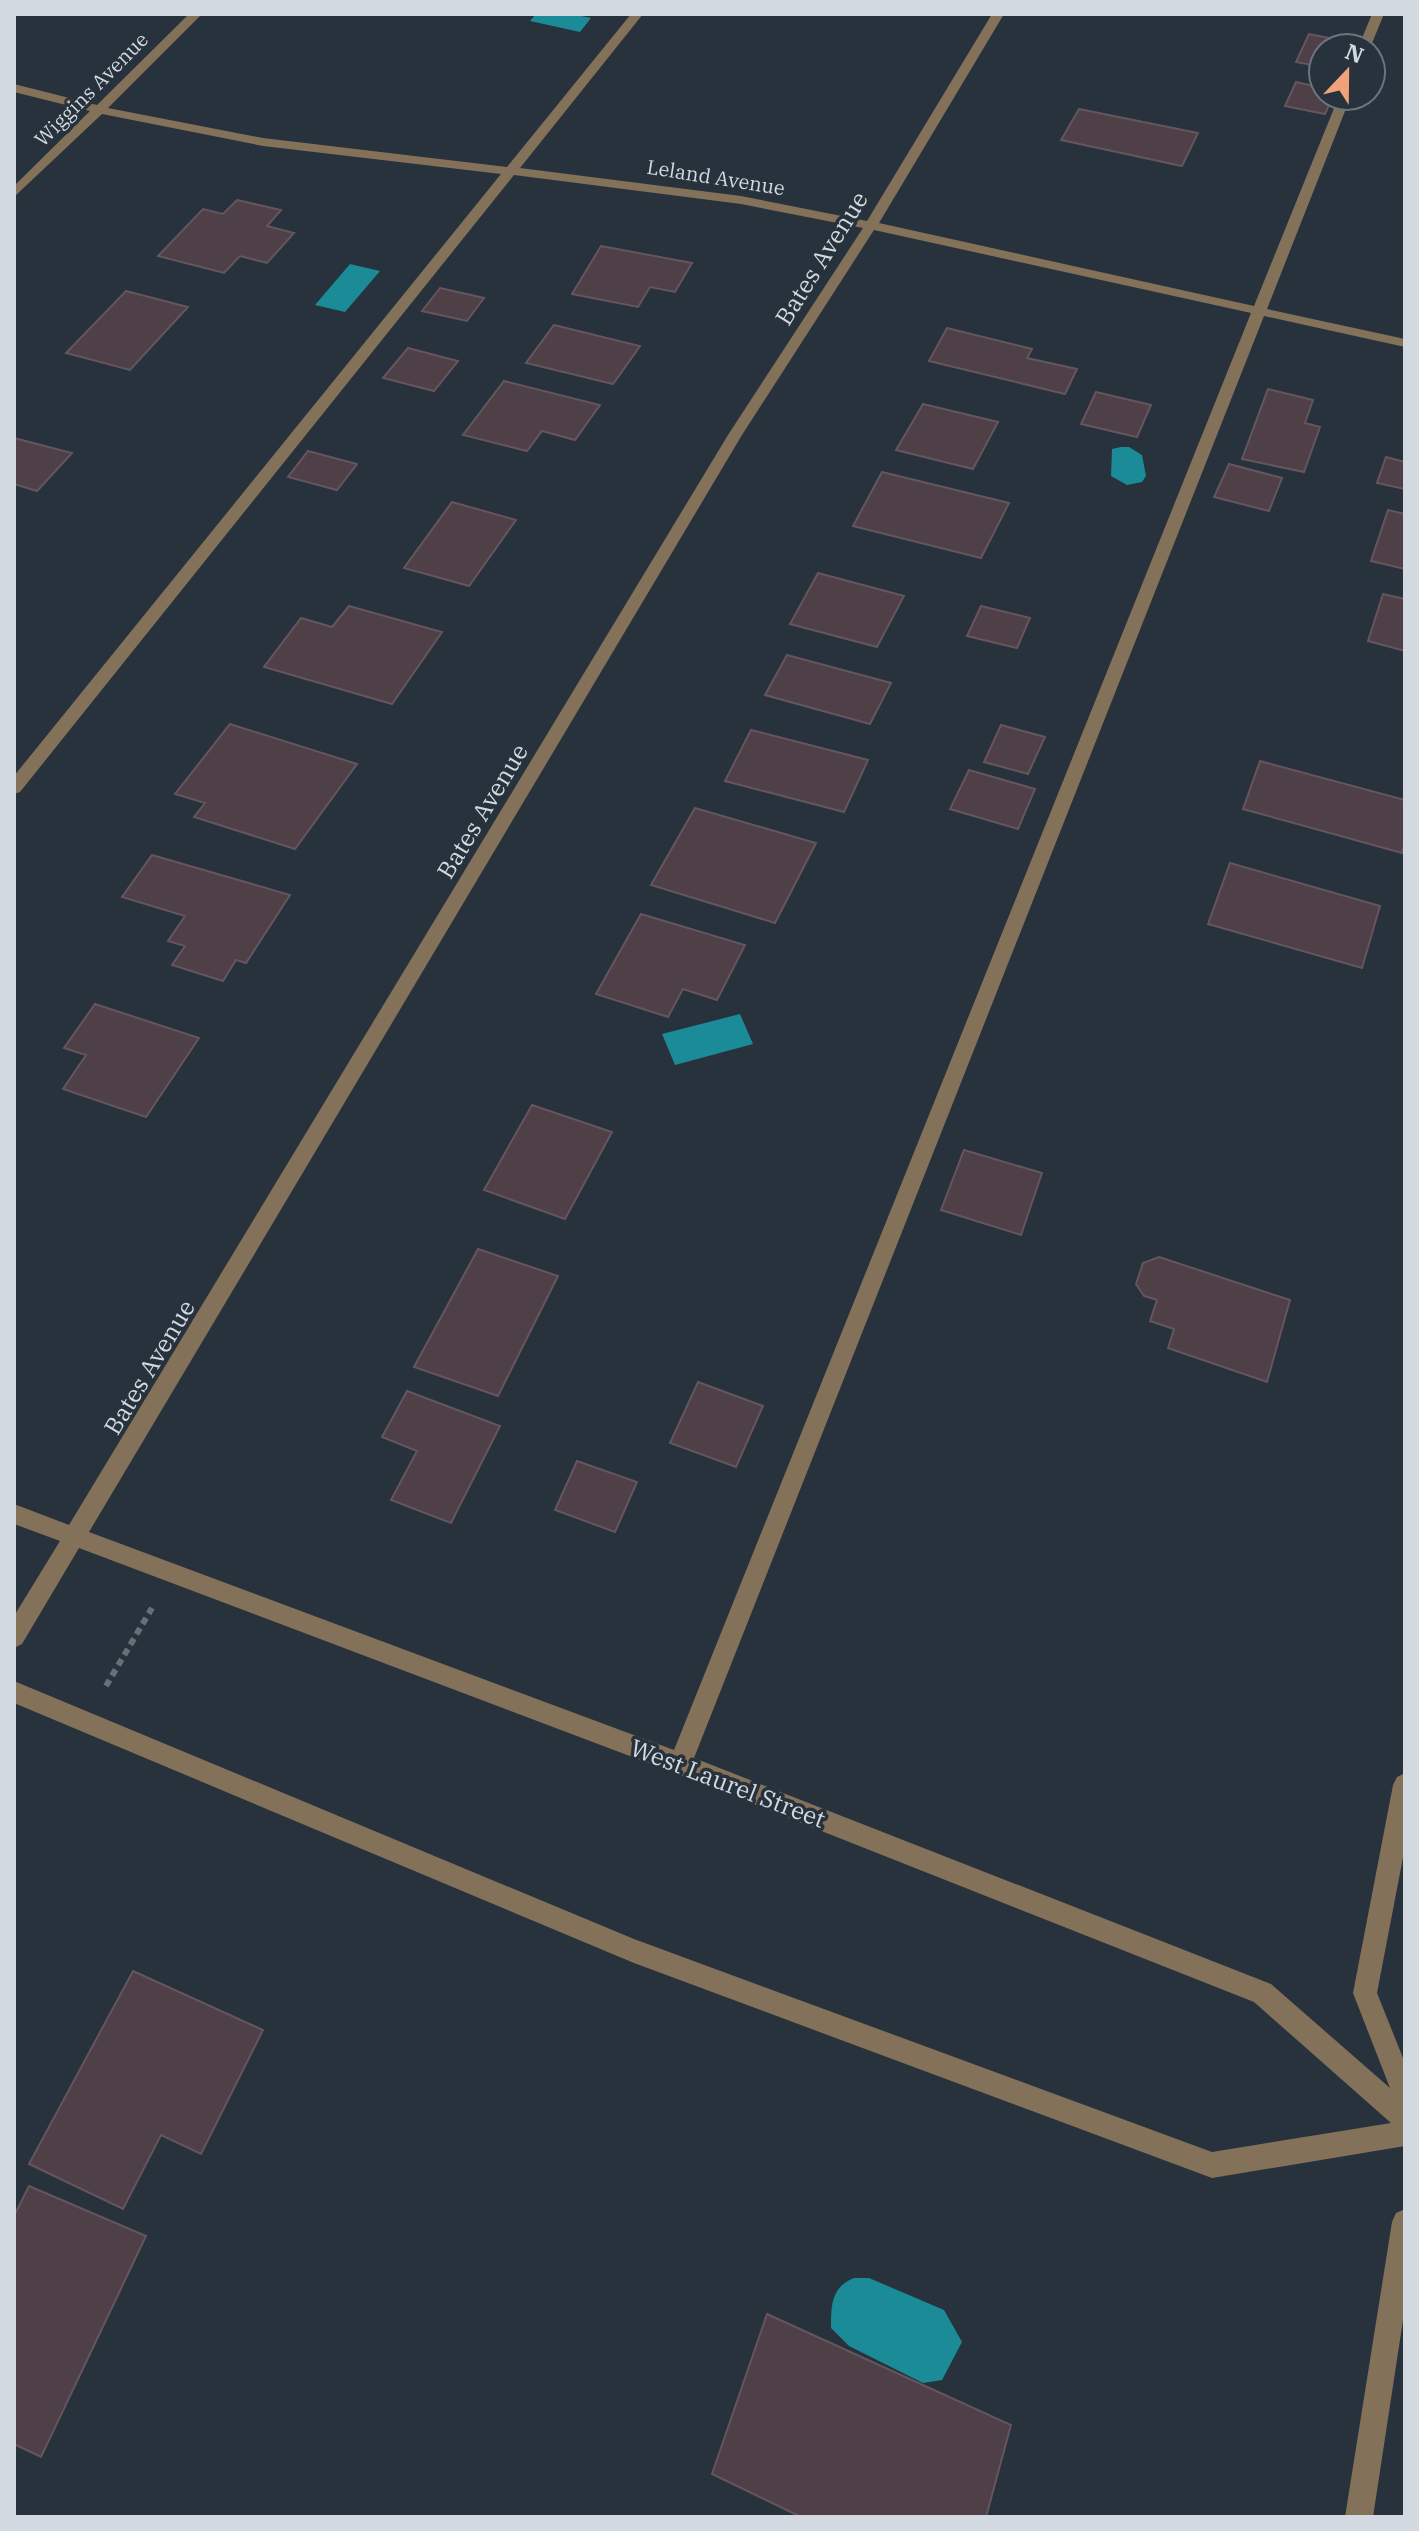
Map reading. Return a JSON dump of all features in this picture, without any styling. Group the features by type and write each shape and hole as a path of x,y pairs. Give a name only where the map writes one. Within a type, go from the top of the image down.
{"street":[{"name":"Wiggins Avenue","path":"14,193 196,14"},
{"path":"14,788 637,14"},
{"name":"Bates Avenue","path":"14,1637 735,435 871,226 998,14"},
{"name":"Leland Avenue","path":"14,88 98,110 296,147 706,193 1258,308 1405,343"},
{"path":"680,1764 1338,112"},
{"name":"West Laurel Street","path":"14,1514 680,1764 1262,1993 1405,2118"},
{"path":"14,1692 634,1951 1212,2165 1405,2133"},
{"path":"1405,1785 1365,1993 1405,2095"},
{"path":"1359,2517 1405,2222"}],"path":[{"path":"103,1690 155,1602"}],"water":[{"path":"536,14 572,14 591,18 580,32 530,21"},
{"path":"350,264 380,271 345,312 315,305"},
{"path":"1129,447 1142,455 1146,476 1142,482 1127,485 1111,476 1112,449"},
{"path":"740,1014 753,1044 675,1065 662,1034"},
{"path":"854,2278 869,2278 944,2310 962,2342 942,2380 923,2383 849,2346 831,2328 834,2298 846,2282"}],"building":[{"path":"1307,38 1307,64 1296,62"},
{"path":"1296,82 1307,84 1307,110 1285,106"},
{"path":"1079,109 1198,133 1182,166 1061,140"},
{"path":"237,200 281,210 267,226 294,233 267,263 240,256 224,273 158,256 203,209 223,214"},
{"path":"601,246 692,263 675,292 650,287 638,307 572,294"},
{"path":"440,288 484,298 467,321 422,311"},
{"path":"126,291 188,307 130,370 66,353"},
{"path":"554,325 640,346 613,384 526,363"},
{"path":"947,328 1032,349 1027,358 1077,369 1065,394 929,361"},
{"path":"408,348 458,361 434,391 383,378"},
{"path":"504,381 600,405 575,440 542,431 527,451 463,435"},
{"path":"1268,389 1313,400 1305,423 1320,427 1304,472 1242,459"},
{"path":"1096,392 1151,405 1137,437 1081,424"},
{"path":"923,404 998,422 973,469 896,450"},
{"path":"14,438 72,453 37,491 14,484"},
{"path":"308,451 357,464 337,490 288,477"},
{"path":"1386,457 1405,462 1405,489 1377,483"},
{"path":"1229,464 1282,478 1269,511 1214,497"},
{"path":"882,472 1009,503 981,558 853,526"},
{"path":"452,502 516,520 469,586 404,568"},
{"path":"1388,510 1405,514 1405,569 1371,561"},
{"path":"818,573 904,596 877,647 790,624"},
{"path":"1383,594 1405,599 1405,651 1368,641"},
{"path":"349,606 442,632 392,704 264,667 301,618 332,627"},
{"path":"981,606 1030,618 1017,648 967,636"},
{"path":"787,655 891,683 870,724 765,695"},
{"path":"230,724 357,764 295,849 194,817 205,803 175,794"},
{"path":"1001,725 1045,737 1028,774 984,762"},
{"path":"751,730 868,760 844,812 725,781"},
{"path":"1260,761 1405,800 1405,843 1402,853 1243,809"},
{"path":"969,770 1035,789 1018,829 950,809"},
{"path":"695,808 816,843 775,923 651,885"},
{"path":"152,855 290,895 246,963 236,960 223,981 172,965 185,946 168,941 185,916 122,897"},
{"path":"1230,863 1380,906 1362,968 1208,924"},
{"path":"641,914 745,945 717,1000 683,989 668,1017 596,994"},
{"path":"95,1004 199,1038 146,1117 63,1089 86,1055 64,1048"},
{"path":"532,1105 612,1132 565,1219 484,1190"},
{"path":"964,1150 1042,1173 1021,1235 941,1210"},
{"path":"478,1249 558,1276 498,1396 414,1367"},
{"path":"1159,1257 1290,1300 1267,1382 1168,1348 1174,1329 1150,1321 1157,1300 1144,1296 1136,1284 1143,1263"},
{"path":"698,1382 763,1406 736,1467 670,1443"},
{"path":"407,1391 500,1426 451,1523 391,1500 417,1451 382,1437"},
{"path":"577,1461 637,1482 615,1532 555,1510"},
{"path":"133,1971 263,2030 201,2154 161,2135 123,2209 29,2164"},
{"path":"29,2186 146,2236 41,2457 14,2444 14,2216"},
{"path":"767,2314 1011,2425 986,2517 801,2517 712,2474"}]}
